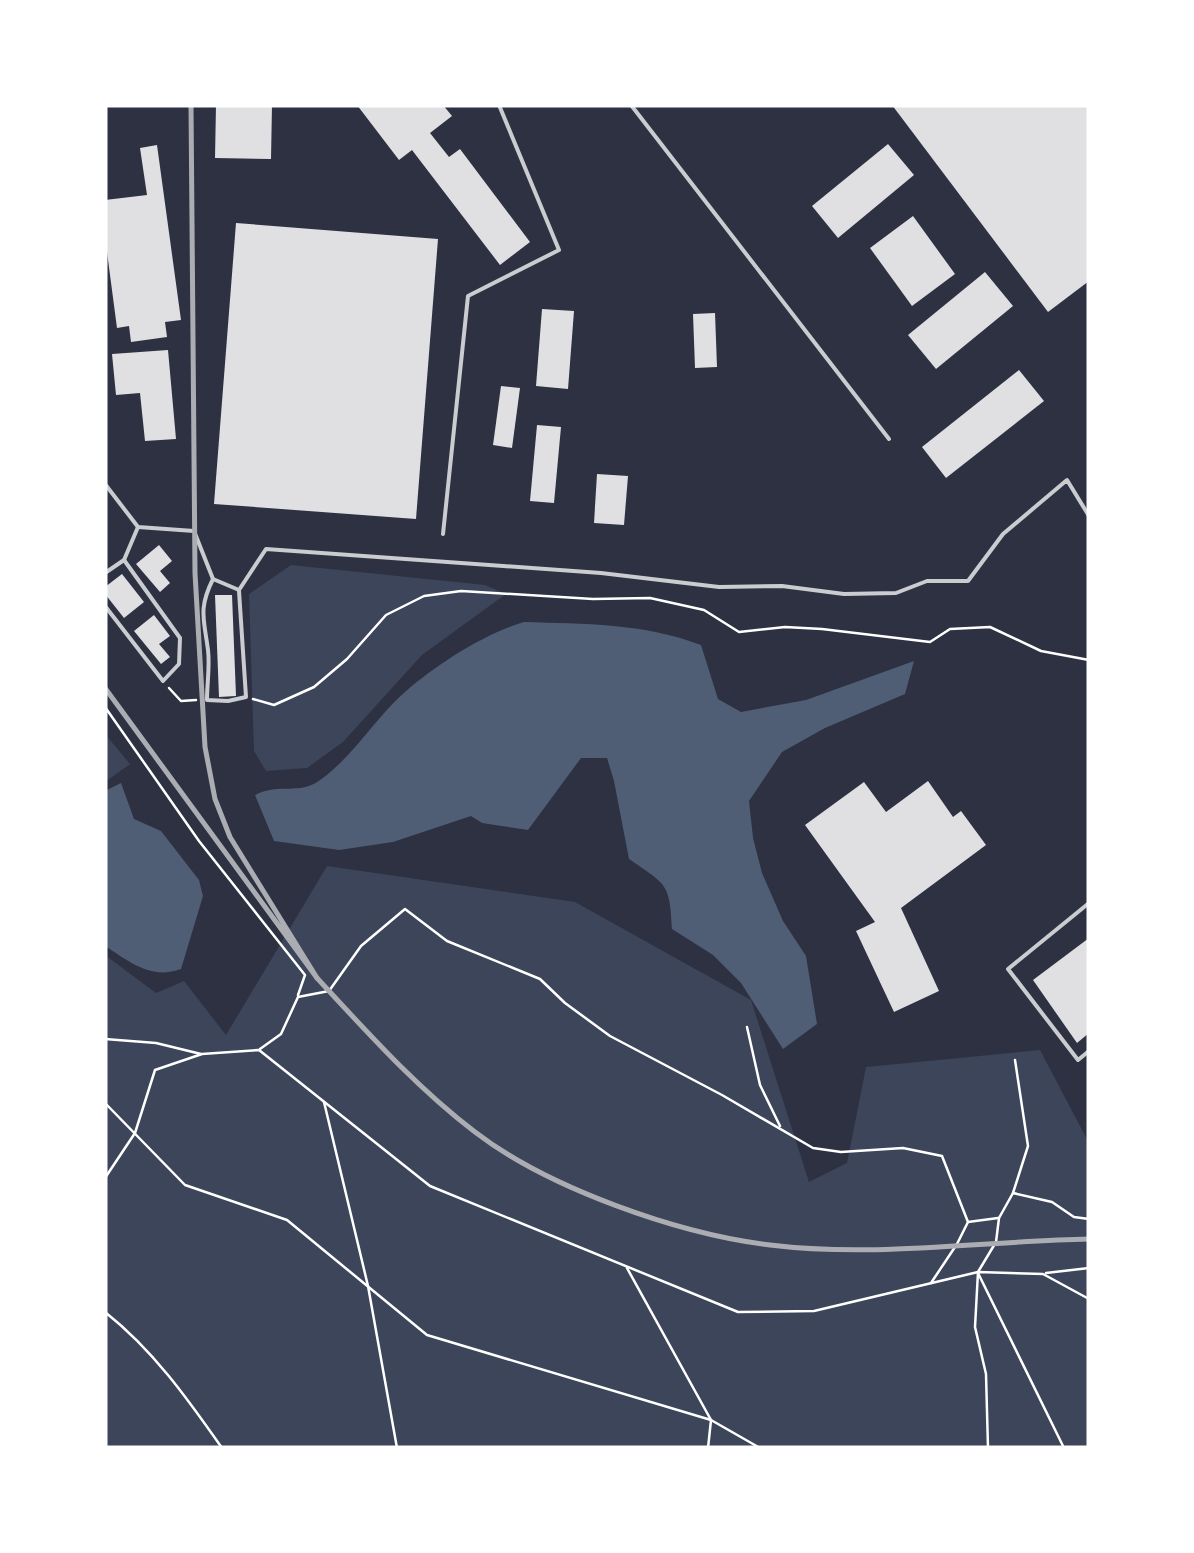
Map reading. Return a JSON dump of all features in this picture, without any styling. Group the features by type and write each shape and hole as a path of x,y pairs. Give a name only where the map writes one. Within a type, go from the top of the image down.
{"lane":[{"path":"443,534 468,296 559,250 499,105"},
{"path":"631,105 889,439"},
{"path":"213,579 202,613 208,649 207,700 228,701 246,698 239,590 266,549 601,573 719,586 782,586 844,594 896,593 926,581 968,581 1003,534 1068,480 1089,516"},
{"path":"105,484 138,527 194,531 213,579 239,590"},
{"path":"105,574 124,560 138,527"},
{"path":"105,606 164,682 180,664 180,638 124,560"},
{"path":"1089,903 1008,969 1078,1060 1089,1051"}],"path":[{"path":"246,698 274,705 314,687 386,616 424,596 461,590 593,599 650,598 704,610 739,632 804,628 930,642 950,629 990,627 1042,651 1089,660"},
{"path":"164,682 181,701 207,700"},
{"path":"105,707 200,841 305,975 282,1034 259,1050 202,1054 156,1070 136,1133 105,1178"},
{"path":"298,997 329,991 361,946 405,910 448,941 540,979 565,1004 610,1036 812,1148 841,1152 904,1148 942,1156 968,1222 931,1282"},
{"path":"748,1027 760,1085 781,1128"},
{"path":"105,1039 202,1054"},
{"path":"259,1050 430,1186 738,1312 814,1311 978,1272 1042,1274 1089,1268"},
{"path":"988,1448 986,1374 975,1328 978,1272 996,1242 999,1218 1013,1193 1028,1146 1015,1060"},
{"path":"323,1099 368,1286 397,1448"},
{"path":"105,1103 185,1185 286,1220 427,1335 710,1420 760,1448"},
{"path":"1013,1193 1052,1202 1074,1218 1089,1219"},
{"path":"968,1222 999,1218"},
{"path":"626,1267 710,1420 708,1448"},
{"path":"978,1272 1064,1448"},
{"path":"1042,1274 1089,1299"},
{"path":"105,1312 136,1336 222,1448"}],"shaded area":[{"path":"291,565 485,585 506,594 422,655 343,742 307,768 266,771 254,751 249,594"},
{"path":"524,622 636,629 701,645 718,699 741,712 806,700 914,661 905,694 825,728 782,752 749,801 762,873 783,921 806,956 817,1024 783,1049 741,983 713,955 672,929 664,886 629,859 607,758 581,758 528,830 482,823 471,816 393,842 339,850 274,841 255,795 273,789 304,787 320,780 418,681 477,642"},
{"path":"105,734 130,764 105,782"},
{"path":"121,783 134,819 161,831 199,880 203,896 181,969 150,971 105,946 105,791"},
{"path":"327,866 575,902 751,1000 809,1182 847,1163 866,1067 1040,1050 1089,1143 1089,1448 105,1448 105,955 156,993 184,981 226,1035"}],"building":[{"path":"216,105 272,105 271,159 215,158"},
{"path":"357,105 443,105 452,116 430,133 449,157 460,149 530,242 500,265 412,150 399,160"},
{"path":"892,105 1089,105 1089,281 1048,312"},
{"path":"888,144 914,175 838,238 812,206"},
{"path":"157,145 181,320 165,322 167,337 131,342 129,326 117,328 105,237 105,200 147,195 140,148"},
{"path":"913,216 955,274 912,306 870,248"},
{"path":"236,223 438,239 416,519 214,504"},
{"path":"985,272 1013,306 936,369 908,335"},
{"path":"542,309 574,311 568,389 536,386"},
{"path":"715,313 717,367 695,368 693,314"},
{"path":"168,350 176,439 145,441 140,393 116,395 112,354"},
{"path":"1019,370 1044,401 946,478 922,447"},
{"path":"501,386 520,388 512,448 493,445"},
{"path":"537,425 561,427 554,503 530,501"},
{"path":"597,474 628,476 624,525 594,523"},
{"path":"159,545 172,561 160,571 170,583 160,592 136,564"},
{"path":"122,574 144,602 124,618 105,594 105,587"},
{"path":"215,595 232,595 236,696 219,697"},
{"path":"154,615 170,636 159,644 170,657 161,664 134,631"},
{"path":"928,781 953,817 961,811 986,845 901,908 939,991 894,1012 856,931 875,922 805,825 864,782 886,812"},
{"path":"1089,938 1089,1033 1077,1043 1033,980"}],"railway":[{"path":"105,688 317,978 230,837 215,799 205,747 195,573 191,105"},
{"path":"317,978 412,1078 475,1132 539,1172 655,1219 734,1239 810,1249 1089,1239"}]}
